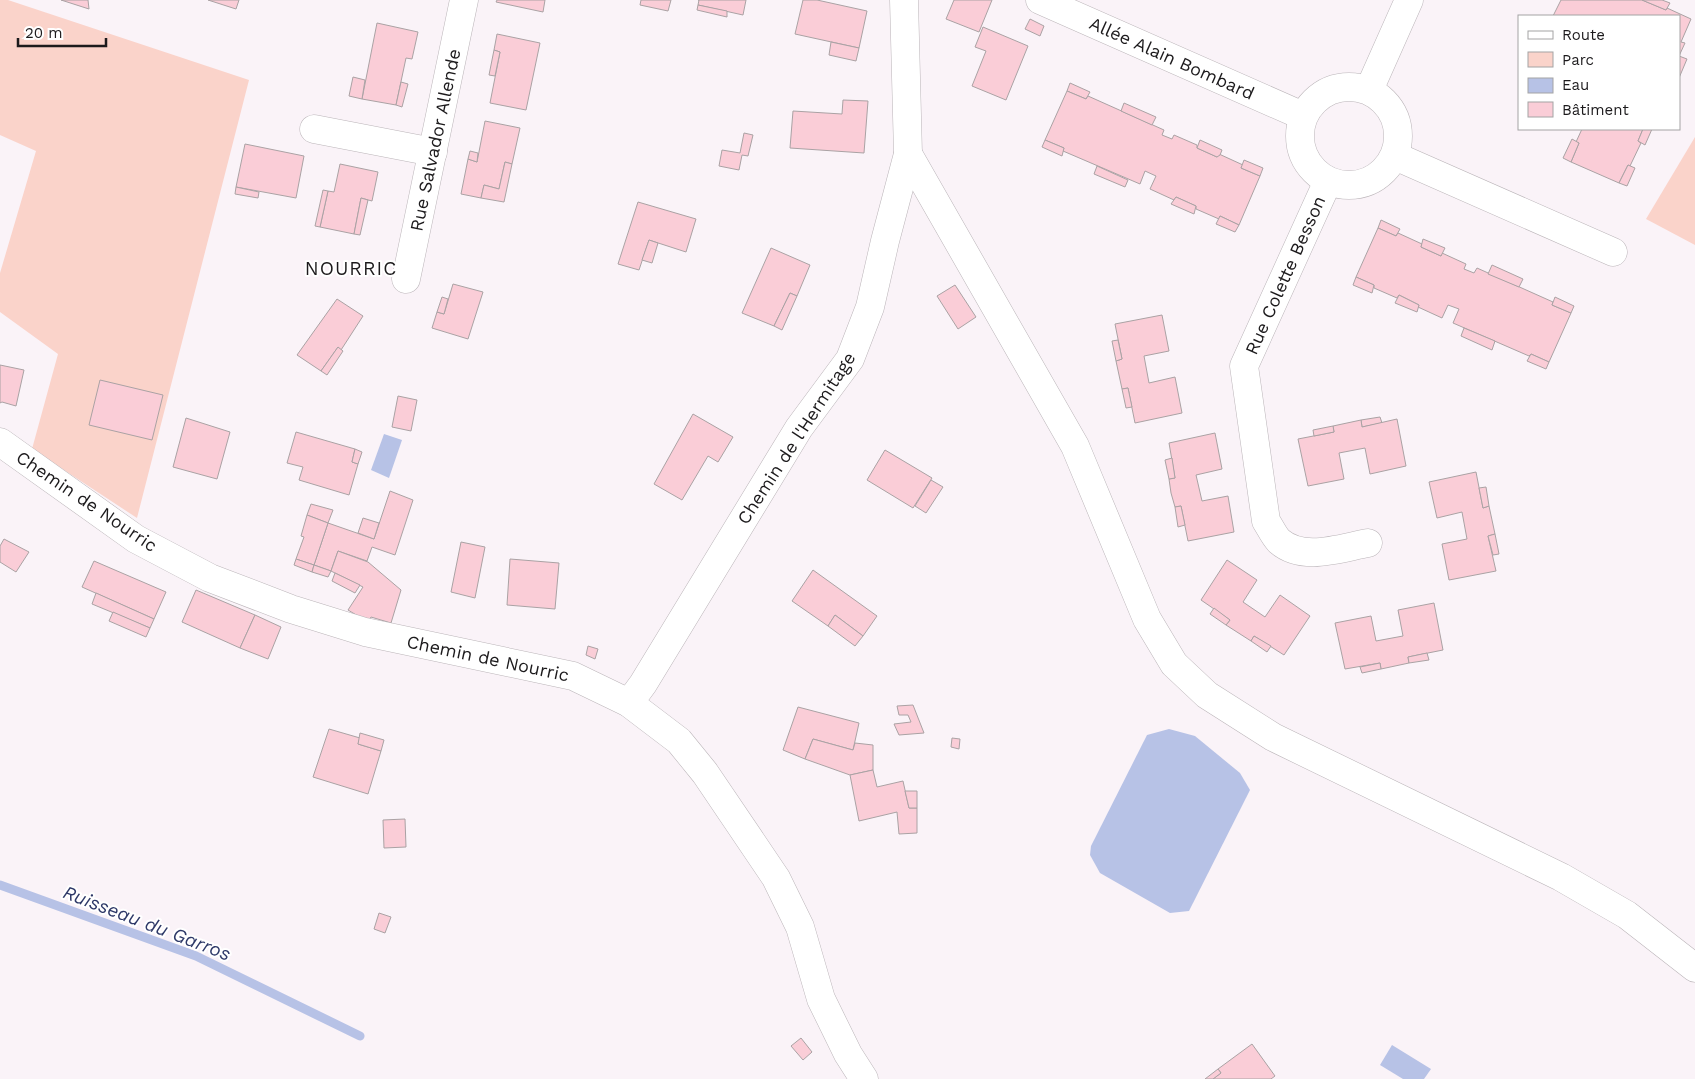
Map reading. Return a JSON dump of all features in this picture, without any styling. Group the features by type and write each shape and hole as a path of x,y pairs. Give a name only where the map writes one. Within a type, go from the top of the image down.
{"street":[{"name":"Rue Salvador Allende","path":"406,279 464,0"},
{"name":"Chemin de l'Hermitage","path":"629,703 643,684 799,428 850,359 870,307 884,241 908,154 904,0"},
{"name":"Allée Alain Bombard","path":"1040,0 1071,6 1303,116"},
{"path":"1369,90 1409,0"},
{"path":"1350,86 1369,90 1385,101 1396,118 1399,137 1395,156 1383,172 1367,182 1347,185 1328,180 1312,169 1302,153 1299,134 1303,116 1315,100 1331,89 1350,86"},
{"path":"314,129 433,152"},
{"path":"908,154 1075,446 1147,619 1174,664 1207,695 1274,737 1561,877 1627,915 1695,968"},
{"path":"1395,156 1613,252"},
{"name":"Rue Colette Besson","path":"1328,180 1244,366 1266,521 1278,540 1294,551 1320,552 1368,543"},
{"name":"Chemin de Nourric","path":"0,442 136,539 210,578 291,609 365,632 573,676 629,703 679,741 705,773 776,878 800,927 821,999 848,1054 864,1079"}],"green space":[{"path":"0,0 8,0 249,80 137,518 32,449 58,354 0,312 0,273 36,151 0,135"},
{"path":"1695,137 1695,245 1646,219"}],"water":[{"path":"384,434 402,440 389,478 371,470"},
{"path":"1169,729 1195,736 1240,773 1250,790 1189,911 1170,913 1100,873 1090,855 1091,846 1147,735"},
{"path":"1392,1045 1431,1069 1424,1079 1403,1079 1380,1065"}],"building":[{"path":"61,0 88,0 89,9"},
{"path":"208,0 239,0 236,9"},
{"path":"497,0 545,0 543,12 496,2"},
{"path":"641,0 671,0 668,11 640,5"},
{"path":"699,0 746,0 743,15 698,5"},
{"path":"803,0 817,0 867,11 859,48 795,34"},
{"path":"954,0 992,0 979,32 946,19"},
{"path":"1561,0 1642,0 1666,10 1667,8 1691,19 1681,42 1685,43 1680,54 1680,15 1554,15"},
{"path":"1642,0 1662,0 1670,3 1666,10"},
{"path":"698,5 727,11 727,17 697,10"},
{"path":"1030,19 1044,26 1040,36 1025,29"},
{"path":"377,23 418,32 412,59 406,58 396,105 362,99"},
{"path":"983,27 1028,46 1006,100 972,86 986,51 975,47"},
{"path":"497,34 540,43 526,110 490,103 500,52 494,50"},
{"path":"831,42 859,48 856,61 829,55"},
{"path":"494,50 500,52 495,76 489,75"},
{"path":"1680,56 1687,59 1680,76"},
{"path":"353,77 365,80 362,99 349,96"},
{"path":"401,82 408,84 402,107 396,105"},
{"path":"1070,83 1090,92 1086,99 1067,91"},
{"path":"1067,91 1086,99 1088,96 1164,130 1162,135 1172,139 1174,135 1197,145 1197,148 1217,157 1219,154 1243,165 1241,168 1260,176 1239,225 1220,216 1219,219 1196,209 1196,206 1176,197 1174,200 1150,189 1156,176 1145,171 1140,184 1063,151 1064,148 1045,140"},
{"path":"843,100 868,101 864,153 790,148 793,111 842,114"},
{"path":"1124,103 1156,117 1152,125 1121,111"},
{"path":"485,121 520,128 512,164 505,162 499,189 484,185 481,198 461,194 468,159 477,162"},
{"path":"1582,130 1643,130 1638,141 1641,143 1619,183 1571,162 1579,143 1576,142"},
{"path":"1643,130 1652,130 1645,145 1638,141"},
{"path":"744,133 753,135 748,156 742,155 739,170 719,166 722,150 740,153"},
{"path":"1572,139 1579,143 1571,162 1563,158"},
{"path":"1045,140 1064,148 1062,156 1042,147"},
{"path":"1200,140 1222,150 1220,155 1217,157 1197,148"},
{"path":"245,144 304,156 296,198 236,187"},
{"path":"470,151 478,153 477,162 468,159"},
{"path":"1244,160 1263,168 1260,176 1241,168"},
{"path":"505,162 512,164 504,202 481,198 484,185 499,189"},
{"path":"340,164 378,172 372,201 361,198 354,234 320,227 328,191 334,192"},
{"path":"1628,165 1635,168 1627,186 1619,183"},
{"path":"1097,166 1128,180 1125,187 1094,174"},
{"path":"236,187 259,192 258,198 235,194"},
{"path":"323,190 328,191 320,227 315,226"},
{"path":"1176,197 1196,206 1194,214 1171,204"},
{"path":"361,198 368,200 360,235 354,234"},
{"path":"638,202 696,219 686,252 649,240 639,270 618,264"},
{"path":"1220,216 1239,225 1235,232 1216,224"},
{"path":"1381,220 1400,229 1396,236 1378,228"},
{"path":"1378,228 1396,236 1398,233 1422,244 1421,247 1441,256 1442,253 1466,264 1464,269 1474,273 1477,268 1553,302 1552,305 1571,313 1549,362 1531,354 1529,356 1453,323 1459,309 1448,305 1442,318 1418,307 1419,305 1399,295 1397,298 1374,288 1374,285 1356,277"},
{"path":"1423,239 1445,248 1441,256 1421,247"},
{"path":"649,240 658,243 652,263 642,260"},
{"path":"771,248 810,265 797,296 790,293 774,326 742,313"},
{"path":"1492,265 1523,279 1519,287 1488,274"},
{"path":"1356,277 1374,285 1372,293 1353,285"},
{"path":"453,284 483,292 468,339 432,328 437,312 444,314"},
{"path":"955,285 976,317 958,329 937,296"},
{"path":"790,293 797,296 782,330 774,326"},
{"path":"1399,295 1419,305 1417,312 1395,303"},
{"path":"442,297 448,299 444,314 437,312"},
{"path":"1555,297 1574,306 1571,313 1552,305"},
{"path":"337,299 363,316 341,350 338,347 321,371 297,355"},
{"path":"1162,315 1169,351 1144,356 1149,383 1175,377 1182,413 1135,423 1128,388 1122,389 1116,361 1122,359 1115,324"},
{"path":"1464,328 1495,341 1492,350 1461,336"},
{"path":"1118,340 1122,359 1116,361 1112,341"},
{"path":"338,347 343,351 327,375 321,371"},
{"path":"1531,354 1549,362 1546,369 1527,361"},
{"path":"0,365 24,370 16,406 0,403"},
{"path":"100,380 163,395 152,440 89,425"},
{"path":"1128,388 1132,407 1126,408 1122,389"},
{"path":"398,396 417,400 411,431 392,427"},
{"path":"693,414 733,437 718,462 708,456 682,500 654,484"},
{"path":"1380,417 1382,423 1362,427 1361,420"},
{"path":"186,418 230,432 217,479 173,467"},
{"path":"1397,419 1406,466 1370,474 1365,448 1339,453 1344,479 1308,486 1298,439 1334,432 1333,426 1361,420 1362,427"},
{"path":"1333,426 1334,432 1314,436 1313,430"},
{"path":"296,432 355,449 352,462 358,464 349,495 299,480 303,467 287,463"},
{"path":"1215,433 1222,469 1196,475 1202,501 1228,496 1234,532 1188,541 1181,506 1175,507 1171,493 1169,479 1175,478 1169,443"},
{"path":"355,449 362,452 358,464 352,462"},
{"path":"885,450 932,478 913,508 867,480"},
{"path":"1172,458 1175,478 1169,479 1165,460"},
{"path":"1476,472 1483,508 1489,506 1495,534 1488,536 1496,571 1449,580 1442,544 1467,539 1462,512 1437,518 1429,482"},
{"path":"931,480 943,487 926,513 915,506"},
{"path":"1486,487 1489,506 1483,508 1479,488"},
{"path":"390,491 413,500 395,555 372,547 367,561 338,551 331,571 314,565 328,523 374,539"},
{"path":"311,504 333,510 328,523 307,515"},
{"path":"1181,506 1185,525 1178,527 1175,507"},
{"path":"307,515 328,523 314,565 296,559 304,537 301,536"},
{"path":"363,518 379,523 374,539 358,533"},
{"path":"1495,534 1499,554 1493,555 1488,536"},
{"path":"4,539 29,552 16,572 0,562 0,546"},
{"path":"461,542 485,547 475,598 451,592"},
{"path":"338,551 368,562 401,590 391,623 371,617 368,622 348,610 363,587 331,571"},
{"path":"296,559 314,565 312,572 294,565"},
{"path":"510,559 559,563 555,609 507,605"},
{"path":"1227,560 1257,580 1243,602 1265,617 1280,595 1310,616 1284,655 1254,636 1251,641 1226,625 1230,620 1201,600"},
{"path":"94,561 166,592 154,619 82,587"},
{"path":"314,565 331,571 328,577 312,572"},
{"path":"813,570 877,616 863,636 835,615 828,626 792,601"},
{"path":"335,573 360,585 355,593 332,581"},
{"path":"196,590 255,615 240,648 182,622"},
{"path":"96,593 154,619 150,628 92,604"},
{"path":"1434,603 1443,650 1408,657 1409,663 1381,669 1380,663 1345,669 1335,623 1371,616 1376,641 1403,636 1398,610"},
{"path":"1214,608 1230,620 1226,625 1210,614"},
{"path":"113,612 150,628 146,637 109,621"},
{"path":"255,615 281,627 268,659 240,648"},
{"path":"835,615 863,636 855,646 828,626"},
{"path":"1254,636 1271,646 1267,652 1251,641"},
{"path":"588,646 598,649 595,659 586,655"},
{"path":"1427,653 1429,660 1409,663 1408,657"},
{"path":"1380,663 1381,669 1362,673 1360,667"},
{"path":"913,705 924,733 899,735 894,724 911,722 908,715 899,715 897,706"},
{"path":"798,707 859,723 853,750 813,739 805,759 783,750"},
{"path":"329,729 360,738 358,744 381,751 368,794 313,777"},
{"path":"360,733 384,740 381,751 358,744"},
{"path":"952,738 960,739 959,749 951,747"},
{"path":"813,739 853,750 855,743 873,745 873,770 850,775 805,759"},
{"path":"873,770 877,787 903,781 909,808 917,808 917,833 899,834 897,812 859,821 850,775"},
{"path":"905,791 917,791 917,808 909,808"},
{"path":"405,819 406,847 384,848 383,820"},
{"path":"379,913 391,917 385,933 374,929"},
{"path":"801,1038 812,1052 803,1060 791,1046"},
{"path":"1252,1044 1275,1076 1271,1079 1213,1079 1221,1073 1218,1069"},
{"path":"1218,1069 1221,1073 1213,1079 1205,1079"}],"waterway":[{"name":"Ruisseau du Garros","path":"0,885 196,956 360,1036"}],"district":[{"name":"NOURRIC","path":"351,268"}]}
